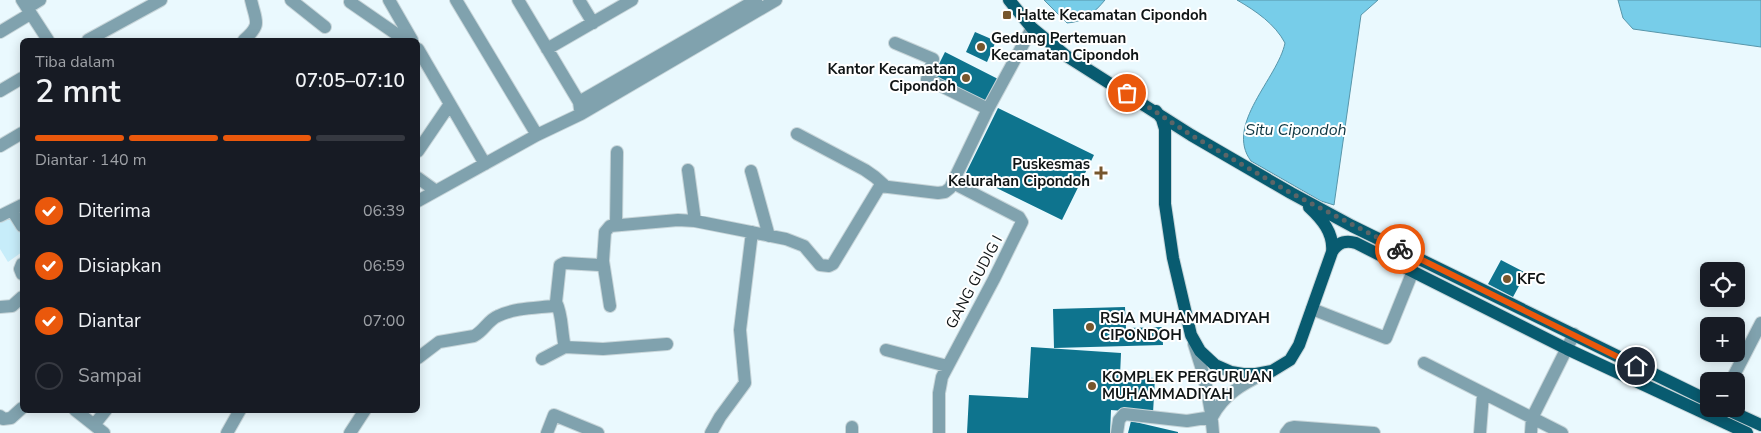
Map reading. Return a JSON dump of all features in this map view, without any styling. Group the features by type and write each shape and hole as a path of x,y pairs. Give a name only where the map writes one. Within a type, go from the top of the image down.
{"main road":[{"path":"1010,0 1032,28 1065,55 1156,111 1191,135 1291,193 1368,234 1700,397"},
{"path":"1156,111 1164,124 1164,185 1168,230 1191,335 1200,351 1220,368 1243,374 1267,372 1280,367 1294,355 1299,345 1332,252 1332,240 1328,229 1312,211 1291,193"},
{"path":"1165,142 1176,133 1191,135"},
{"path":"1332,252 1341,243 1352,242 1567,349 1745,433"},
{"path":"1744,417 1761,425"}],"street":[{"path":"0,32 26,7 40,0"},
{"path":"92,38 161,0"},
{"path":"246,38 256,28 251,0"},
{"path":"291,0 325,26"},
{"path":"389,0 411,38"},
{"path":"456,0 537,135"},
{"path":"518,0 580,108"},
{"path":"579,0 593,23"},
{"path":"547,49 632,0"},
{"path":"420,200 537,135 756,0"},
{"path":"580,108 776,0"},
{"path":"350,2 402,38"},
{"path":"26,7 47,38"},
{"path":"610,306 603,261 606,232 610,226 678,220 695,221 786,239 801,245 820,265 829,266 833,264 879,188 884,186 938,193 948,191 988,108 1032,28"},
{"path":"895,43 933,59 927,79 988,108"},
{"path":"420,52 485,164"},
{"path":"0,91 20,79"},
{"path":"420,148 450,104"},
{"path":"0,146 20,134"},
{"path":"797,134 865,170 876,177 884,186"},
{"path":"616,225 617,152"},
{"path":"688,170 695,221"},
{"path":"751,171 769,236"},
{"path":"420,179 436,191"},
{"name":"GANG GUDIG I","path":"939,433 940,384 947,366 1022,222 1019,217 953,183"},
{"path":"0,216 17,207"},
{"path":"711,433 720,417 745,383 740,330 752,232"},
{"path":"566,347 560,311 556,302 560,265 564,263 597,265 603,261"},
{"path":"1312,309 1386,338 1413,271"},
{"path":"0,307 12,306 20,298"},
{"path":"420,357 440,342 474,336 498,315 553,306 556,302"},
{"path":"1736,372 1761,324"},
{"path":"1531,433 1532,418 1574,334"},
{"path":"1191,335 1201,367 1212,417 1213,433"},
{"path":"542,359 566,347 603,349 667,344"},
{"path":"886,350 947,366"},
{"path":"1424,363 1562,433"},
{"path":"1212,417 1217,407 1230,394 1244,383 1267,372"},
{"path":"1480,433 1484,394"},
{"path":"0,416 12,418 20,410"},
{"path":"79,413 99,429 105,413"},
{"path":"227,433 238,413"},
{"path":"350,433 363,413"},
{"path":"1117,433 1119,420 1124,414 1187,421 1212,417"},
{"path":"547,433 554,415 598,433"},
{"path":"1286,433 1294,426 1374,433"}],"shaded area":[{"path":"10,214 20,231 20,253 8,262 0,249 0,220"}],"water":[{"path":"1044,0 1105,0 1088,16 1079,21 1067,23"},
{"name":"Situ Cipondoh","path":"1237,0 1378,0 1361,15 1334,205 1321,201 1251,161 1244,147 1244,132 1248,117 1280,57 1285,43 1264,18"},
{"path":"1618,0 1761,0 1761,47 1633,29 1623,18"}],"building":[{"name":"Gedung Pertemuan Kecamatan Cipondoh","path":"975,32 996,41 987,62 966,52"},
{"name":"Kantor Kecamatan Cipondoh","path":"945,52 1000,80 988,103 933,76"},
{"path":"998,108 1094,155 1062,220 966,173"},
{"name":"KFC","path":"1501,260 1526,273 1513,297 1488,284"},
{"name":"RSIA MUHAMMADIYAH CIPONDOH","path":"1125,307 1126,328 1162,327 1163,345 1054,348 1053,309"},
{"name":"KOMPLEK PERGURUAN MUHAMMADIYAH","path":"1031,347 1121,353 1120,376 1155,378 1153,413 1111,410 1110,433 967,433 969,395 1028,398"},
{"path":"1131,421 1178,432 1178,433 1128,433"}],"way so far":[{"path":"1127,93 1191,135 1291,193 1400,249"}],"place":[{"name":"Halte Kecamatan Cipondoh","path":"1007,15"},
{"name":"Gedung Pertemuan Kecamatan Cipondoh","path":"981,47"},
{"name":"Kantor Kecamatan Cipondoh","path":"966,78"},
{"name":"Puskesmas Kelurahan Cipondoh","path":"1101,173"},
{"name":"KFC","path":"1507,279"},
{"name":"RSIA MUHAMMADIYAH CIPONDOH","path":"1090,327"},
{"name":"KOMPLEK PERGURUAN MUHAMMADIYAH","path":"1092,386"}],"route":[{"path":"1400,249 1636,366"}]}
